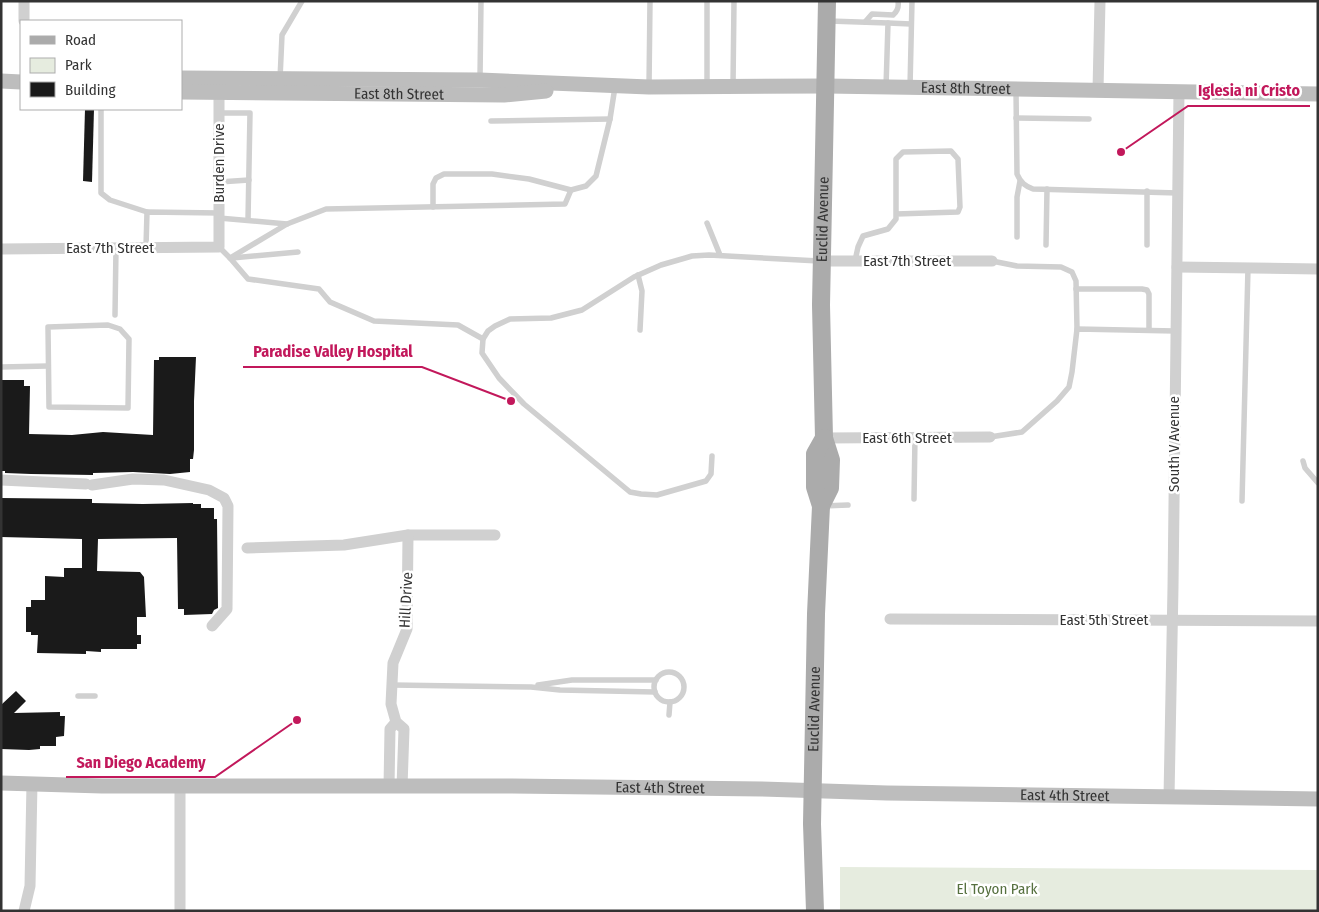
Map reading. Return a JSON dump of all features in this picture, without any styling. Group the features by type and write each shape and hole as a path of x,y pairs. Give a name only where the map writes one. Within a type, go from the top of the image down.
{"main road":[{"name":"Euclid Avenue","path":"815,911 812,824 816,614 821,506 815,487 815,454 824,438 821,262 827,1"},
{"name":"East 8th Street","path":"182,78 219,85 504,95 615,86"},
{"name":"East 8th Street","path":"182,92 219,85 280,79 480,80 649,87 826,86 1318,94"},
{"path":"1,81 20,82"},
{"name":"East 4th Street","path":"1,783 94,786 512,786 1318,799"}],"street":[{"path":"24,1 24,20"},
{"path":"1098,90 1100,1"},
{"name":"Burden Drive","path":"219,85 219,248"},
{"name":"South V Avenue","path":"1169,797 1179,91"},
{"name":"East 7th Street","path":"1,249 219,248"},
{"name":"East 7th Street","path":"821,262 992,261"},
{"path":"1177,267 1318,269"},
{"name":"East 6th Street","path":"824,438 990,437"},
{"path":"1,480 89,485 133,479 164,480 209,490 224,498 228,506 226,609 212,626"},
{"path":"247,548 344,545 408,535 495,535"},
{"name":"Hill Drive","path":"396,787 404,729 396,722 391,704 393,663 407,629 408,535"},
{"name":"East 5th Street","path":"890,618 1318,621"},
{"path":"24,911 30,886 32,783"},
{"path":"180,786 180,911"}],"lane":[{"path":"280,79 282,35 302,1"},
{"path":"480,80 481,1"},
{"path":"649,87 650,1"},
{"path":"707,1 707,86"},
{"path":"732,86 734,1"},
{"path":"865,22 872,14 893,14 897,12 898,1"},
{"path":"910,87 912,1"},
{"path":"827,21 911,24"},
{"path":"886,87 888,23"},
{"path":"433,207 436,178 444,174 492,174 529,179 571,190 586,186 596,176 610,119 615,86"},
{"path":"1016,89 1016,165 1020,181 1017,197 1017,237"},
{"path":"101,110 101,193 110,200 147,212 219,216 287,224"},
{"path":"219,113 250,113 248,220"},
{"path":"1016,118 1089,119"},
{"path":"491,121 610,119"},
{"path":"855,262 858,247 863,236 888,229 896,219 896,214 896,159 899,154 903,152 950,151 955,155 958,159 960,207 958,212 896,214"},
{"path":"219,182 248,180"},
{"path":"1020,181 1034,189 1047,190 1178,193"},
{"path":"230,258 287,224 326,209 565,204 571,190"},
{"path":"1046,245 1047,190"},
{"path":"1147,191 1147,245"},
{"path":"146,248 147,212"},
{"path":"707,223 720,255"},
{"path":"115,315 116,248"},
{"path":"219,248 248,279 319,289 330,302 374,320 458,325 483,339"},
{"path":"230,258 298,252"},
{"path":"712,456 711,474 706,481 657,495 630,492 524,404 499,378 482,354 483,339 488,331 495,326 510,320 551,318 582,310 638,275 661,264 692,256 720,255 821,262"},
{"path":"990,437 1022,432 1057,401 1069,387 1078,329 1076,281 1072,272 1061,267 1017,266 992,261"},
{"path":"1242,501 1248,268"},
{"path":"638,275 642,291 640,330"},
{"path":"1076,289 1142,288 1147,290 1149,294 1149,330"},
{"path":"108,325 120,330 129,339 128,408 49,407 48,366 48,327 108,325"},
{"path":"1078,329 1175,331"},
{"path":"1,367 48,366"},
{"path":"914,499 915,438"},
{"path":"1302,460 1318,483"},
{"path":"821,506 848,505"},
{"path":"667,672 677,674 681,677 684,691 678,700 670,702 662,700 655,692 656,680 667,672"},
{"path":"531,686 572,680 656,680"},
{"path":"392,685 531,686 560,690 655,692"},
{"path":"78,696 95,696"},
{"path":"670,702 670,714"}],"green space":[{"name":"El Toyon Park","path":"840,867 1318,870 1318,911 840,911"}],"building":[{"path":"85,110 94,110 92,182 83,181"},
{"path":"159,357 196,357 194,450 193,459 190,459 190,472 170,474 133,472 93,473 93,475 5,473 5,471 1,471 1,380 24,380 24,386 30,386 29,434 72,435 103,432 153,435 154,360 159,360"},
{"path":"1,498 92,499 92,503 193,503 201,504 201,508 214,508 214,519 217,519 218,608 212,614 184,615 184,609 178,609 177,538 98,539 97,571 140,572 144,577 146,617 137,617 137,635 141,635 141,644 137,644 137,649 101,649 101,652 86,651 86,654 37,653 38,635 31,635 31,632 26,632 26,607 31,607 31,600 45,600 45,576 64,577 64,568 82,568 82,539 1,537"},
{"path":"16,691 26,701 14,713 60,712 60,716 65,716 64,736 56,737 56,746 40,746 40,749 29,750 1,749 1,705"}],"place":[{"name":"Iglesia ni Cristo","path":"1121,152"},
{"name":"Paradise Valley Hospital","path":"511,401"},
{"name":"San Diego Academy","path":"297,720"}]}
